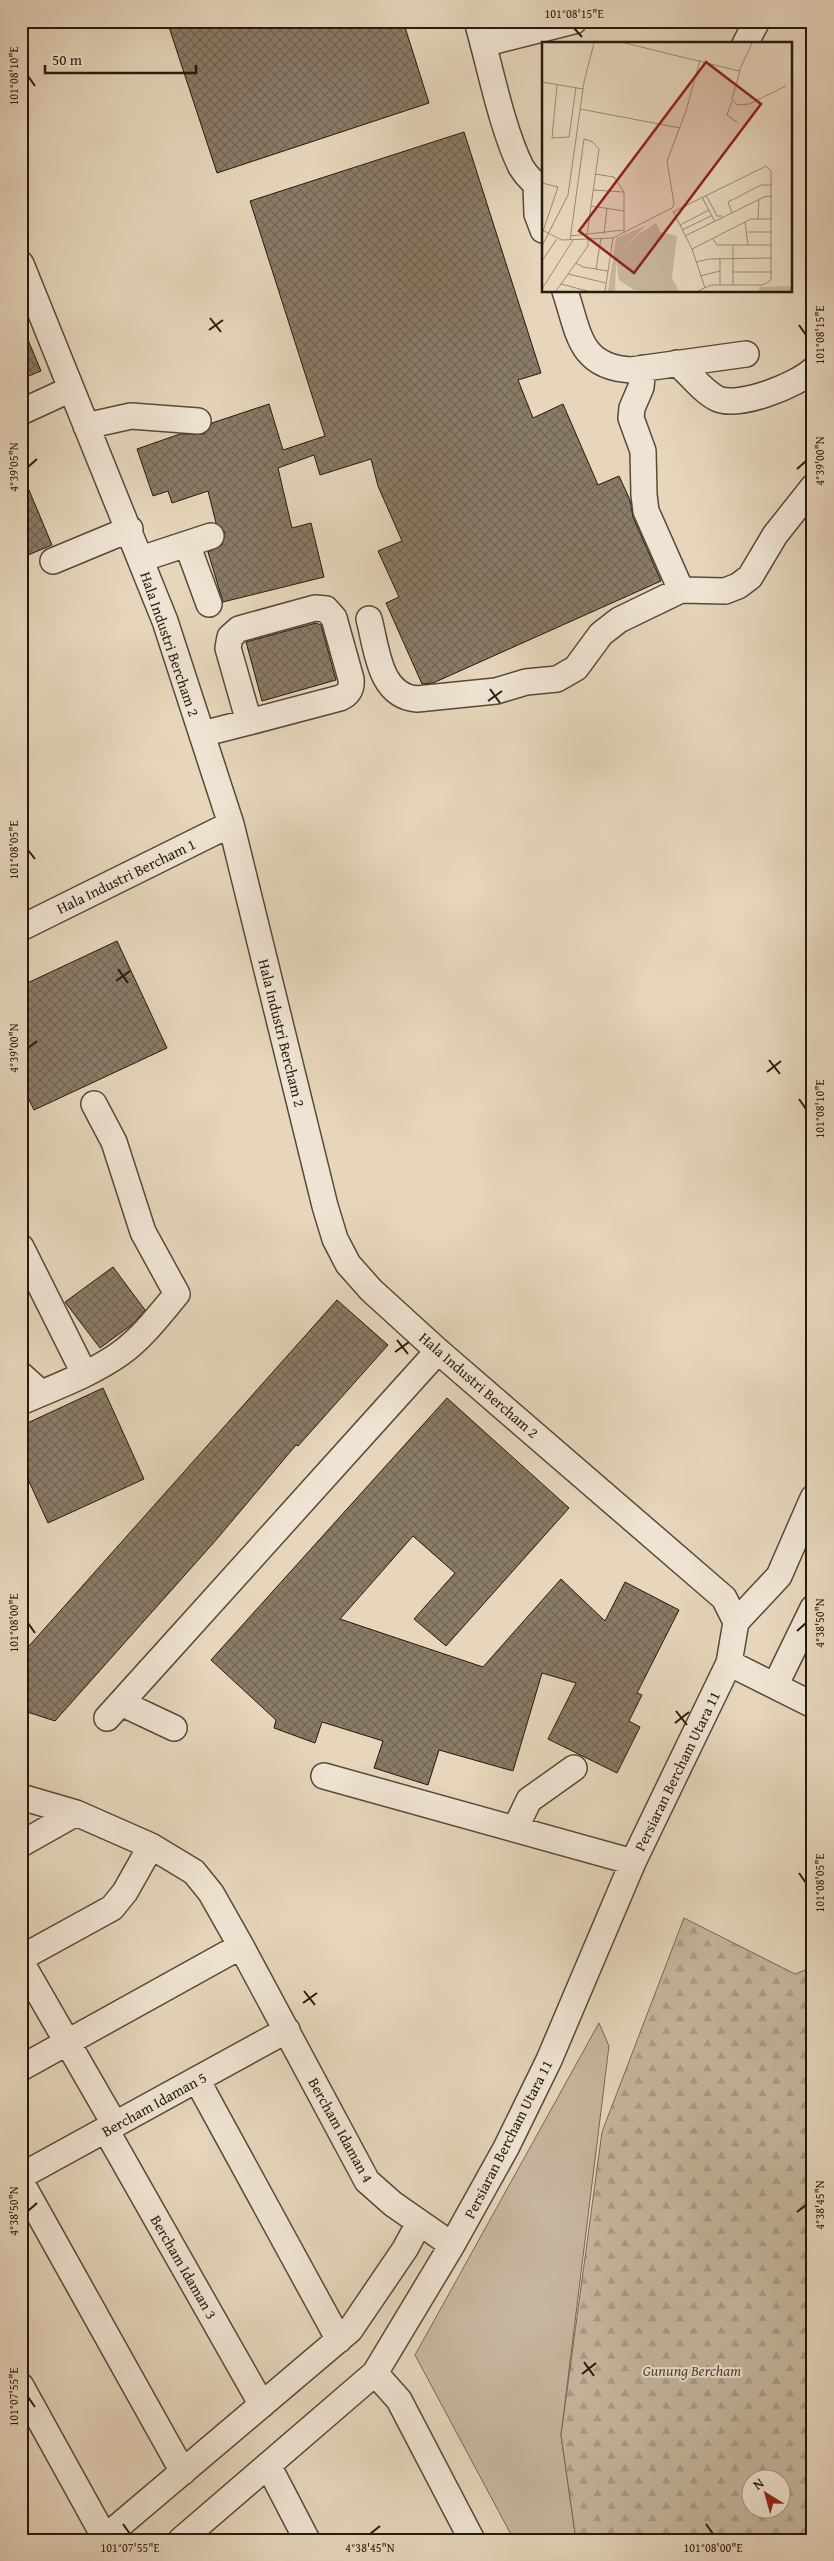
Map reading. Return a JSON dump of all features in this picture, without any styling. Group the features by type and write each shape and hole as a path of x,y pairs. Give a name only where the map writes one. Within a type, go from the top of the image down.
{"street":[{"path":"542,227 537,214 539,186 522,169 512,144 480,32 574,21"},
{"path":"747,42 757,21"},
{"name":"Hala Industri Bercham 2","path":"21,264 86,426 130,529 164,621 202,734 231,824 325,1206 335,1239 348,1264 359,1277 438,1351 724,1598 736,1622"},
{"path":"564,292 584,347 591,358 615,369 643,368 746,354"},
{"path":"677,363 710,394 726,401 750,398 793,384 813,370"},
{"path":"643,368 641,387 632,408 631,418 643,451 646,511 681,590"},
{"path":"21,412 71,389"},
{"path":"86,426 131,416 198,421"},
{"path":"369,619 384,675 396,693 406,698 417,699 496,691 526,682 557,679 576,668 601,634 619,620 681,590 725,591 738,586 750,577 775,536 813,487"},
{"path":"53,561 130,529"},
{"path":"141,559 211,536"},
{"path":"187,544 209,604"},
{"path":"202,734 249,722 340,698 350,691 351,679 334,618 326,609 315,608 239,630 230,637 228,648 249,722"},
{"name":"Hala Industri Bercham 1","path":"21,928 231,824"},
{"path":"21,1375 31,1397 84,1373 123,1352 144,1332 177,1294 143,1232 114,1142 94,1104"},
{"path":"21,1247 84,1373"},
{"path":"174,1728 114,1710 438,1351"},
{"path":"813,1498 779,1576 736,1622 729,1663 813,1705"},
{"path":"775,1686 813,1608"},
{"name":"Persiaran Bercham Utara 11","path":"181,2540 375,2373 452,2245 506,2148 550,2060 633,1862 729,1663"},
{"path":"515,1829 529,1800 574,1768"},
{"path":"324,1776 633,1862"},
{"name":"Bercham Idaman 4","path":"21,1797 76,1813 151,1846 194,1872 211,1893 241,1946 368,2181 379,2193 452,2245"},
{"path":"21,1844 76,1813"},
{"path":"21,1958 112,1908 126,1892 151,1846"},
{"path":"21,2068 241,1946"},
{"name":"Bercham Idaman 3","path":"21,1962 67,2042 110,2128 262,2405"},
{"name":"Bercham Idaman 5","path":"21,2176 287,2030"},
{"path":"197,2080 339,2340"},
{"path":"21,2182 183,2472"},
{"path":"21,2386 104,2539 339,2340 360,2317 405,2249 419,2223"},
{"path":"375,2373 399,2400 472,2540"},
{"path":"268,2465 308,2540"}],"green space":[{"name":"Gunung Bercham","path":"684,1918 795,1974 813,1967 813,2540 576,2540 561,2435 602,2132"},
{"path":"599,2023 609,2046 561,2435 576,2540 514,2540 415,2355"}],"building":[{"path":"167,21 403,21 429,103 217,173"},
{"path":"464,132 541,373 518,380 533,418 563,404 598,485 619,476 630,500 633,517 661,581 433,683 422,684 386,603 399,597 378,551 402,541 378,486 371,459 320,475 314,455 278,468 292,528 311,523 324,577 223,602 208,552 222,545 225,532 216,523 208,491 172,503 168,491 153,496 137,449 180,434 204,434 212,423 269,404 283,450 325,436 250,201"},
{"path":"21,323 41,371 21,379"},
{"path":"21,471 52,545 21,558"},
{"path":"316,623 321,625 336,680 262,701 246,642"},
{"path":"117,941 167,1048 34,1110 21,1083 21,986"},
{"path":"113,1267 145,1310 134,1323 100,1348 65,1302"},
{"path":"337,1300 388,1345 298,1446 296,1445 216,1540 55,1721 21,1710 21,1655"},
{"path":"103,1388 144,1479 48,1523 21,1464 21,1426"},
{"path":"447,1398 569,1508 446,1646 414,1619 455,1573 413,1536 340,1619 483,1667 561,1579 605,1621 625,1582 679,1610 637,1693 642,1695 629,1721 640,1727 617,1773 548,1739 576,1683 542,1673 513,1771 439,1750 428,1785 374,1768 383,1741 322,1722 315,1743 274,1728 276,1720 211,1660"}]}
